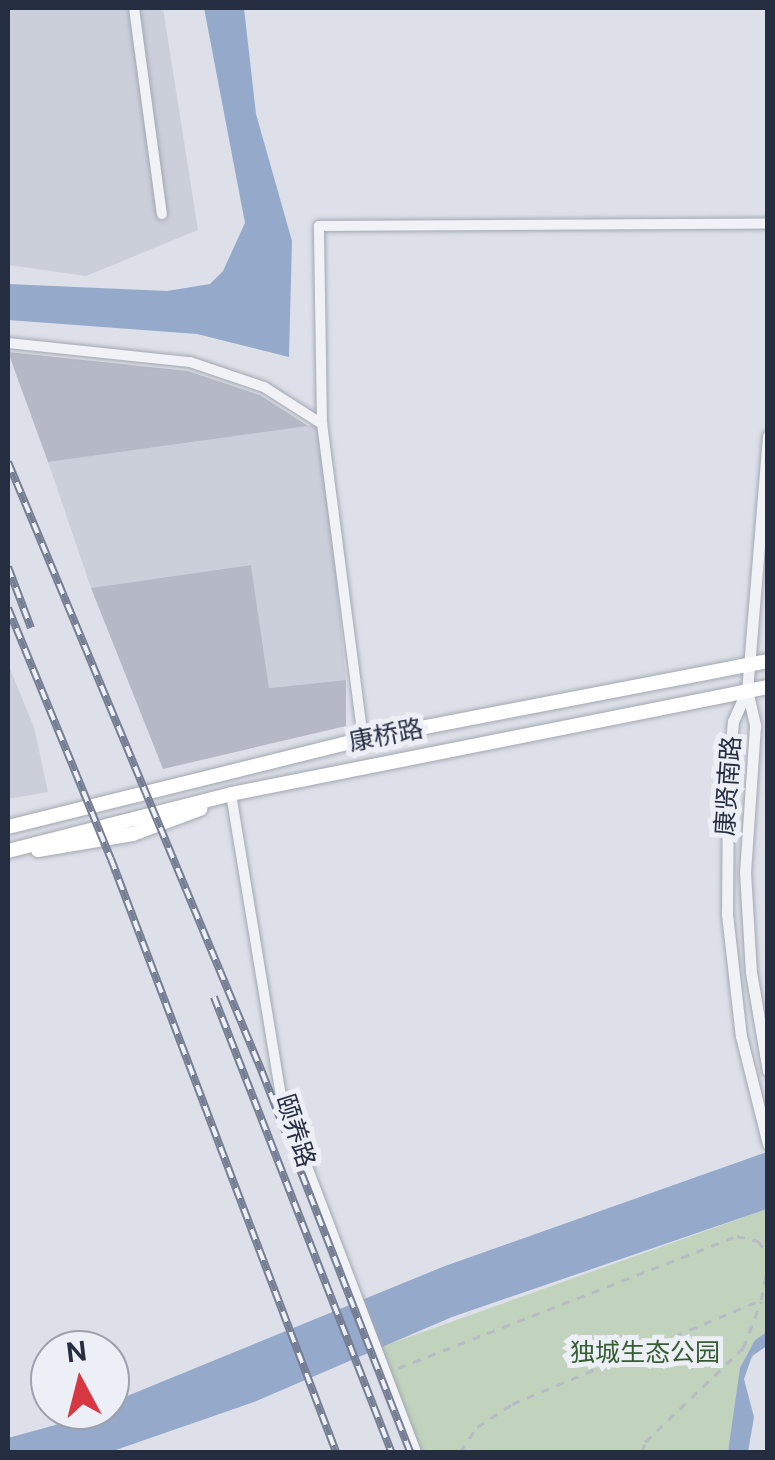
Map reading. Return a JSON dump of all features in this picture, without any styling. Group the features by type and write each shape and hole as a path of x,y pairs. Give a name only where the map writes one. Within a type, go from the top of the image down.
{"main road":[{"name":"康桥路","path":"8,828 363,739 768,661"},
{"name":"康桥路","path":"8,852 231,794 768,687"}],"street":[{"path":"134,8 162,214"},
{"path":"363,739 322,424 319,226 768,224"},
{"path":"8,343 190,362 264,387 322,424"},
{"path":"747,690 768,436"},
{"name":"康贤南路","path":"747,690 754,726 746,920 768,1071"},
{"name":"康贤南路","path":"747,690 733,721 725,844 728,929 744,1052 768,1144"},
{"name":"颐养路","path":"231,794 282,1100 416,1452"}],"path":[{"path":"396,1369 737,1236 758,1242 768,1254"},
{"path":"642,1452 645,1442 742,1348 761,1300 768,1264"},
{"path":"460,1452 477,1427 512,1404 761,1300"}],"shaded area":[{"path":"8,8 163,8 198,230 86,276 8,265"},
{"path":"322,424 346,680 269,688 251,565 91,588 48,462"},
{"path":"8,664 34,727 48,792 8,799"}],"green space":[{"name":"独城生态公园","path":"767,1209 767,1338 743,1370 738,1452 420,1452 381,1347"}],"water":[{"path":"204,8 244,8 256,114 292,241 289,357 197,334 8,320 8,284 167,291 210,284 223,271 245,223"},
{"path":"767,1152 767,1209 452,1317 254,1402 110,1452 8,1452 8,1438 37,1430 130,1430 130,1395 445,1266"},
{"path":"767,1332 767,1346 752,1356 744,1379 754,1417 748,1452 728,1452 740,1368 755,1340"}],"building":[{"path":"8,352 188,371 260,395 308,426 48,462"},
{"path":"251,565 269,688 346,680 346,726 163,769 91,588"}],"railway":[{"path":"8,462 262,1072 410,1452"},
{"path":"8,567 31,628"},
{"path":"8,608 111,859 336,1452"},
{"path":"214,997 391,1452"}]}
